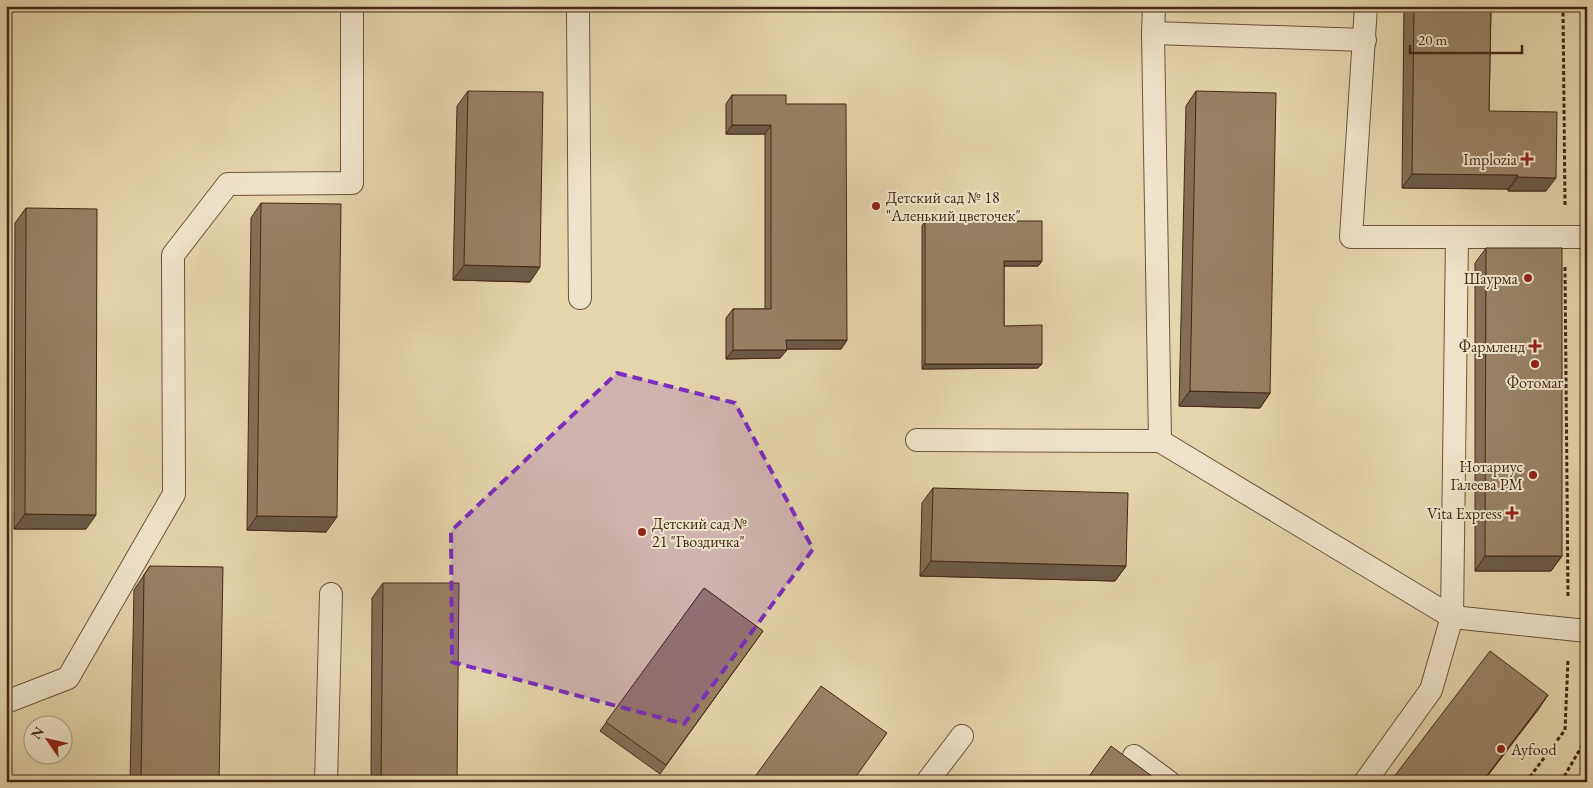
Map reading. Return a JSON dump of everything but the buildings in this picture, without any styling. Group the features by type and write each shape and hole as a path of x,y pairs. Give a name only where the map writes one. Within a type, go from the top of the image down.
{"lane":[{"path":"6,702 68,678 174,494 174,255 228,184 352,183 352,6"},
{"path":"578,6 580,298"},
{"path":"1154,6 1160,441"},
{"path":"1366,6 1351,237 1576,237"},
{"path":"1153,33 1365,40"},
{"path":"1365,782 1431,690 1452,617 1457,237"},
{"path":"917,440 1160,441 1452,617 1578,630"},
{"path":"326,782 331,594"},
{"path":"927,782 962,736"},
{"path":"1134,756 1169,782"}],"path":[{"path":"1526,782 1565,730 1578,630 1576,237 1563,6"},
{"path":"1561,782 1583,744 1587,721"}],"highlighted area":[{"path":"617,373 735,403 813,549 684,724 452,662 451,531"}],"place":[{"name":"Implozia","path":"1527,159"},
{"name":"Детский сад № 18 \"Аленький цветочек\"","path":"876,206"},
{"name":"Шаурма","path":"1528,278"},
{"name":"Фармленд","path":"1535,346"},
{"name":"Фотомаг","path":"1535,364"},
{"name":"Нотариус Галеева РМ","path":"1533,475"},
{"name":"Vita Express","path":"1512,513"},
{"name":"Детский сад № 21 \"Гвоздичка\"","path":"642,532"},
{"name":"Ayfood","path":"1501,749"}]}
